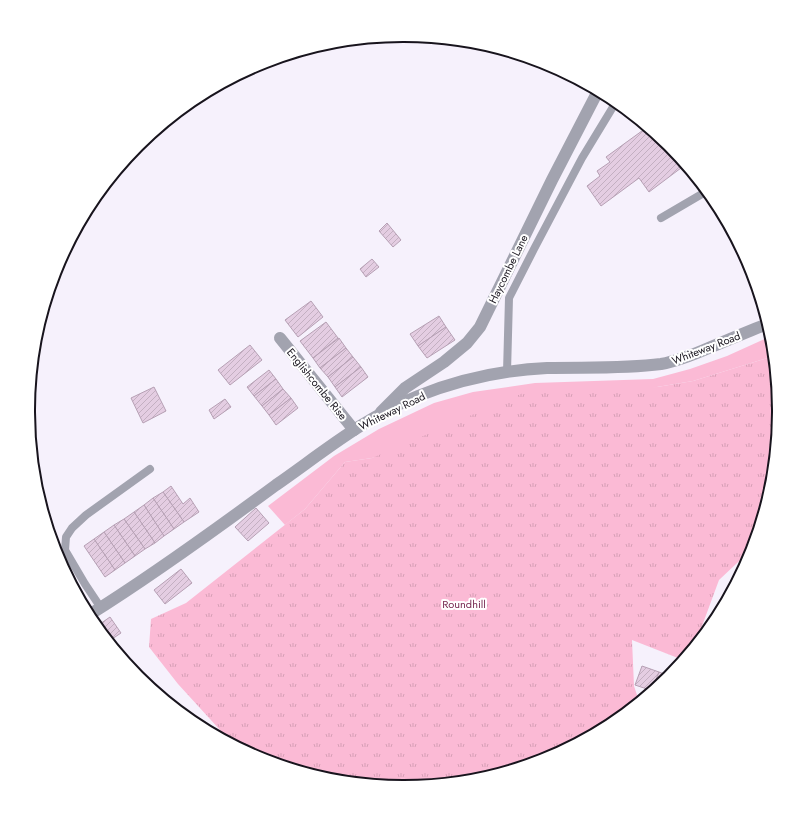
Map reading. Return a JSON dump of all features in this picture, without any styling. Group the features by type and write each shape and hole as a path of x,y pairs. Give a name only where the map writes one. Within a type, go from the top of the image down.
{"street":[{"name":"Haycombe Lane","path":"379,415 405,388 444,362 467,343 480,327 552,180 595,97"},
{"name":"Whiteway Road","path":"94,612 114,600 216,529 354,430 379,415 417,396 460,382 507,372 546,368 630,367 663,364 690,356 762,327"},
{"name":"Englishcombe Rise","path":"280,338 354,430"}],"lane":[{"path":"507,372 510,298 582,158 612,108"},
{"path":"661,218 702,195"},
{"path":"101,608 65,550 66,537 72,528 86,515 150,469"}],"green space":[{"path":"765,339 768,358 693,381 657,387 372,458 345,462 305,509 285,525 268,506 334,456 379,429 434,403 473,392 535,383 653,379 690,369 727,356"},
{"name":"Roundhill","path":"768,358 772,411 769,459 759,506 744,552 740,560 719,580 701,628 681,654 677,658 632,640 634,686 637,695 588,730 566,741 522,760 499,767 428,779 379,779 308,767 262,751 221,731 178,684 149,647 151,619 186,603 305,509 345,462 372,458 530,390 657,387 693,381"}],"building":[{"path":"642,131 664,150 681,168 649,192 639,178 601,206 587,186 600,176 597,171 610,162 606,157"},
{"path":"387,223 401,240 393,247 379,231"},
{"path":"372,259 379,267 366,277 360,269"},
{"path":"311,301 323,317 298,337 285,320"},
{"path":"439,316 446,327 418,346 410,334"},
{"path":"326,322 338,338 313,358 300,341"},
{"path":"446,327 455,340 427,358 418,346"},
{"path":"339,338 346,348 320,368 313,358"},
{"path":"250,345 262,360 230,385 218,370"},
{"path":"346,348 353,357 328,377 320,368"},
{"path":"353,357 361,367 335,387 328,377"},
{"path":"361,367 368,377 342,397 335,387"},
{"path":"269,370 276,379 254,396 247,387"},
{"path":"276,379 283,389 262,406 254,396"},
{"path":"154,387 166,411 143,423 131,398"},
{"path":"283,389 291,398 269,415 262,406"},
{"path":"291,398 298,408 276,425 269,415"},
{"path":"225,399 231,407 214,419 209,410"},
{"path":"171,486 183,504 190,498 199,512 184,522 163,492"},
{"path":"163,492 184,522 174,529 153,498"},
{"path":"153,498 174,529 164,536 144,505"},
{"path":"144,505 164,536 155,543 134,512"},
{"path":"256,508 269,523 248,541 235,527"},
{"path":"134,512 155,543 145,549 124,519"},
{"path":"124,519 145,549 135,556 114,525"},
{"path":"114,525 135,556 125,563 104,532"},
{"path":"104,532 125,563 115,570 94,539"},
{"path":"94,539 115,570 105,577 84,546"},
{"path":"181,569 192,583 165,604 154,590"},
{"path":"110,617 121,633 113,638 102,623"},
{"path":"642,666 659,672 656,679 645,688 635,685"},
{"path":"659,672 662,673 656,679"}]}
